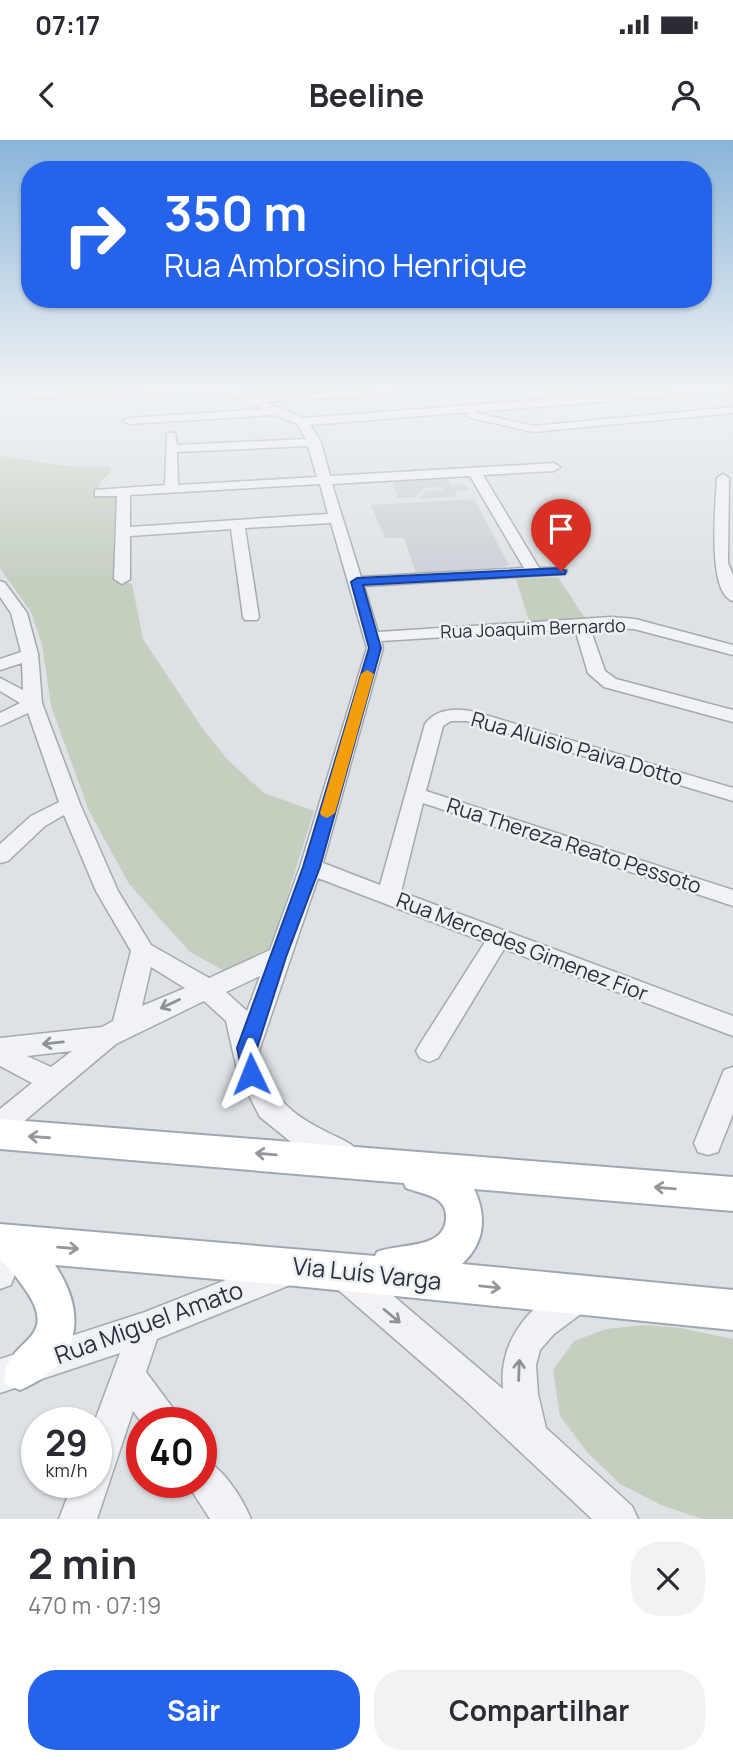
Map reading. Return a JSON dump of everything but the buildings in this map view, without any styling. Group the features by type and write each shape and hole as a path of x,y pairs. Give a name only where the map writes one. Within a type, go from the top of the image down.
{"main road":[{"path":"0,1134 733,1194"},
{"path":"340,1271 424,1261 444,1255 458,1240 467,1222 463,1201 453,1188 439,1181 358,1162"},
{"path":"4,1253 41,1278 55,1301 55,1327 44,1349 10,1372"},
{"name":"Via Luís Varga","path":"4,1253 296,1267 578,1297 733,1310"}],"street":[{"path":"171,452 172,489"},
{"path":"247,1048 277,957 312,867 375,648 318,452"},
{"path":"100,493 554,467"},
{"path":"474,471 534,572"},
{"path":"723,478 728,500 727,541 721,564 732,592"},
{"path":"122,579 124,491"},
{"path":"123,531 337,518"},
{"path":"237,524 251,617"},
{"path":"357,582 561,571"},
{"path":"0,586 19,613 30,654 33,703 70,804 107,891 143,951 207,989 238,1017 251,1074 270,1109 302,1133 358,1162"},
{"name":"Rua Joaquim Bernardo","path":"372,637 611,622 635,624 733,650"},
{"path":"581,624 597,673 610,683 733,716"},
{"path":"0,665 30,654"},
{"path":"0,683 33,703"},
{"path":"0,720 33,703"},
{"name":"Rua Aluisio Paiva Dotto","path":"388,897 434,723 440,717 453,714 469,716 733,795"},
{"name":"Rua Thereza Reato Pessoto","path":"416,793 733,898"},
{"path":"0,856 38,821 70,804"},
{"name":"Rua Mercedes Gimenez Fior","path":"312,867 733,1026"},
{"path":"429,1051 499,938"},
{"path":"116,1032 143,951"},
{"path":"0,1125 116,1032 277,957"},
{"path":"0,1048 116,1032"},
{"path":"0,1054 53,1081"},
{"path":"708,1143 733,1078"},
{"name":"Rua Miguel Amato","path":"10,1372 145,1328 296,1267"},
{"path":"340,1271 531,1437 619,1519"},
{"path":"531,1437 519,1389 520,1354 536,1329 578,1297"},
{"path":"112,1420 145,1328"},
{"path":"128,1375 151,1407"},
{"path":"78,1519 85,1498"},
{"path":"217,1498 232,1519"}],"shaded area":[{"path":"448,479 450,485 465,484 469,490 454,491 457,496 418,499 426,491 443,490 441,487 424,488 416,497 398,498 392,482"},
{"path":"474,499 509,565 416,573 404,538 385,538 371,505"}],"green space":[{"path":"0,456 68,466 110,467 111,472 100,482 98,494 117,497 118,500 115,579 132,584 143,639 203,729 227,759 264,793 314,811 271,948 260,968 226,972 190,952 129,884 89,811 51,706 42,644 31,612 0,568"},
{"path":"558,577 586,620 530,624 516,579"},
{"path":"644,1325 681,1328 733,1339 733,1519 702,1519 661,1505 620,1484 587,1452 560,1416 553,1370 574,1341 606,1329"}],"slow traffic":[{"path":"327,813 367,674"}],"route":[{"path":"251,1074 247,1048 277,957 312,867 375,648 357,582 561,571"}]}
